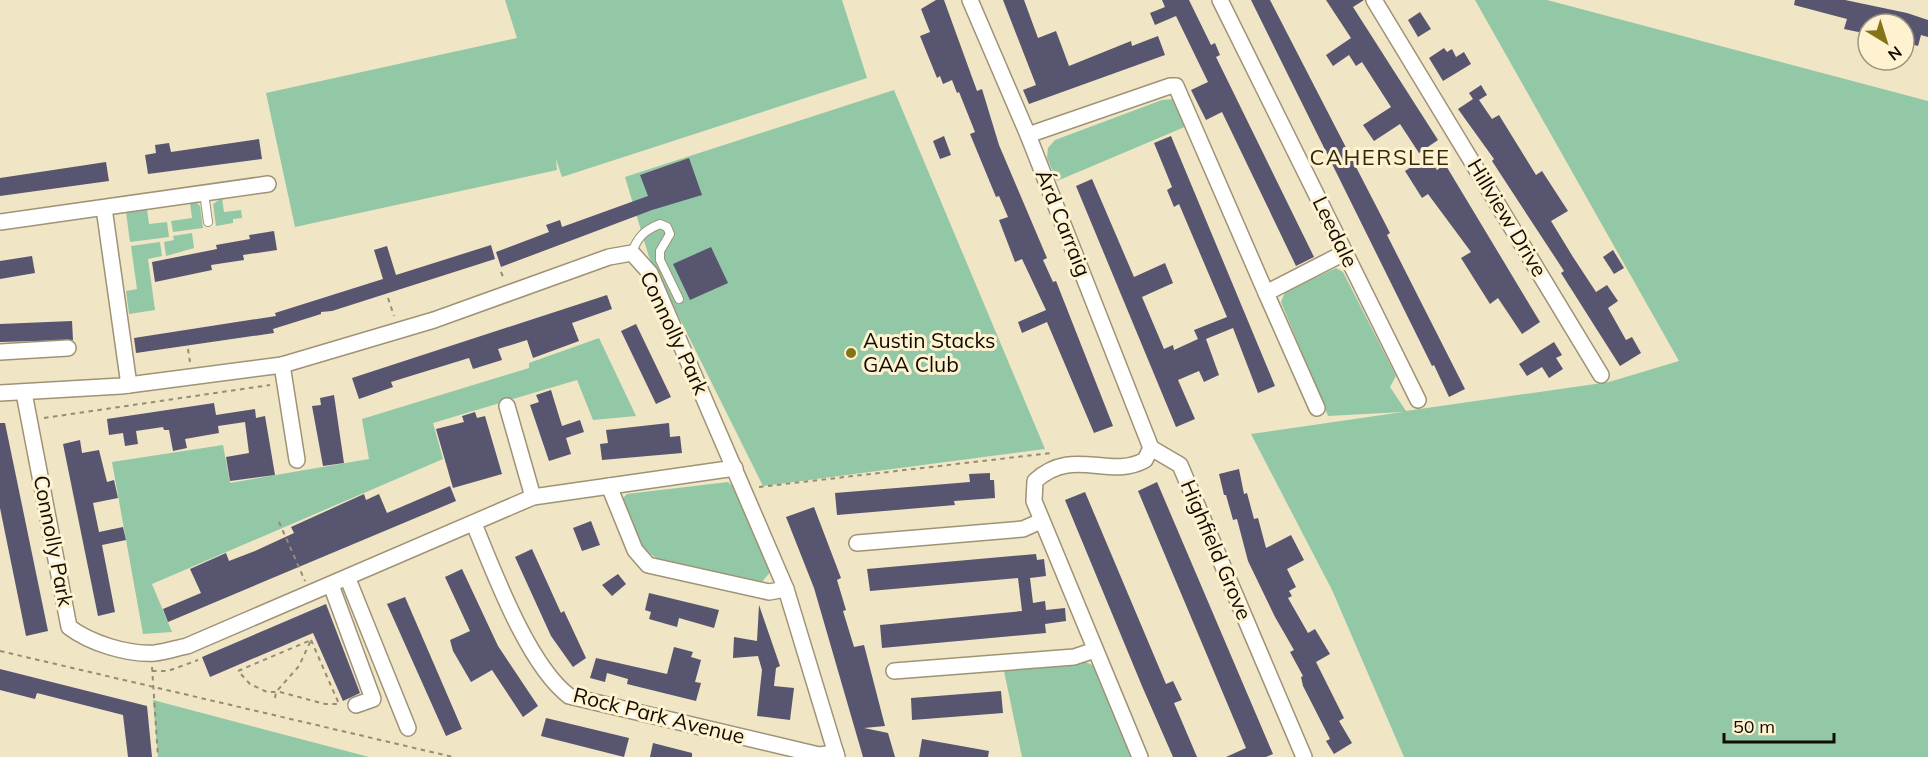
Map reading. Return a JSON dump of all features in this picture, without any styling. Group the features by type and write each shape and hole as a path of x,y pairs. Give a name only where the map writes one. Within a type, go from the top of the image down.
{"street":[{"name":"Árd Carraig","path":"970,0 1028,135 1151,448"},
{"name":"Leedale","path":"1220,0 1418,400"},
{"name":"Hillview Drive","path":"1374,0 1601,375"},
{"path":"1028,135 1170,86 1176,86 1317,408"},
{"path":"0,222 268,184"},
{"path":"104,208 129,385"},
{"name":"Connolly Park","path":"0,393 129,385 282,365 399,330 609,257 632,253 650,273 735,468 533,497 348,579 187,646 154,653 123,649 82,637 69,627 24,393"},
{"path":"1266,293 1344,253"},
{"path":"0,352 68,348"},
{"path":"282,365 297,460"},
{"path":"507,406 533,497"},
{"path":"1140,757 1034,501 1035,481 1049,468 1090,463 1129,466 1145,460 1151,448"},
{"name":"Highfield Grove","path":"1151,448 1180,465 1304,757"},
{"name":"Rock Park Avenue","path":"474,524 518,625 556,687 568,696 819,755 836,755 786,589 735,468"},
{"path":"609,486 635,550 648,565 770,592 786,589"},
{"path":"857,543 1023,529 1041,521"},
{"path":"348,579 408,728"},
{"path":"331,585 373,699 356,705"},
{"path":"894,671 1074,657 1095,650"}],"lane":[{"path":"204,193 208,222"},
{"path":"632,253 636,241 648,229 660,224 667,227 670,234 660,251 660,261 680,299"}],"path":[{"path":"388,298 399,330"},
{"path":"30,420 285,382"},
{"path":"745,492 763,486 1062,452 1065,466"},
{"path":"279,522 311,594"},
{"path":"275,698 276,692 299,666 311,640"},
{"path":"311,640 339,704 307,701 276,692 267,692 250,684 237,671 311,640"},
{"path":"0,651 453,757"},
{"path":"154,653 152,671 158,757"},
{"path":"152,671 168,671 198,660"}],"green space":[{"path":"505,0 842,0 867,78 562,177 556,159 557,170 295,227 266,93 517,38"},
{"path":"1475,0 1547,0 1928,101 1928,757 1404,757 1332,590 1251,434 1403,412 1328,416 1281,302 1285,292 1336,268 1343,272 1396,376 1390,387 1406,411 1609,382 1679,361"},
{"name":"Austin Stacks GAA Club","path":"894,90 1045,449 763,486 649,257 625,177"},
{"path":"1173,99 1187,126 1057,181 1047,158 1048,148 1055,140 1162,100"},
{"path":"222,198 224,212 241,210 242,218 233,219 233,223 216,226 213,204"},
{"path":"196,202 200,206 203,228 173,232 171,221 192,218 190,203"},
{"path":"147,209 149,224 167,222 169,237 130,242 126,212"},
{"path":"192,233 194,248 166,256 164,242 174,240 173,236"},
{"path":"160,242 162,256 148,259 155,310 129,314 126,291 137,289 131,246"},
{"path":"599,338 636,416 593,420 577,380 433,423 443,459 152,584 172,632 143,634 112,462 223,445 230,483 369,459 362,419 529,368 529,363"},
{"path":"728,482 735,488 772,570 761,583 662,561 653,556 636,535 622,499 627,494"},
{"path":"1083,661 1095,666 1133,757 1022,757 1004,671"},
{"path":"153,700 369,757 158,757"}],"building":[{"path":"936,0 944,0 977,91 982,89 999,145 1047,258 1043,260 1053,282 1056,281 1113,426 1094,433 1047,322 1022,333 1018,322 1046,310 1022,259 1015,262 999,220 1008,217 999,196 996,197 970,134 975,132 959,92 957,93 952,80 943,84 940,76 937,78 920,36 930,32 921,9"},
{"path":"1003,0 1024,0 1038,38 1056,31 1069,66 1131,41 1132,46 1158,36 1165,55 1029,104 1023,90 1036,85"},
{"path":"1162,0 1189,0 1211,45 1215,43 1220,55 1216,57 1314,257 1296,266 1222,112 1206,120 1191,90 1208,82 1176,16 1155,25 1150,13 1165,7"},
{"path":"1251,0 1270,0 1390,233 1387,235 1465,389 1449,397"},
{"path":"1326,0 1364,0 1353,7 1438,140 1419,153 1400,124 1374,141 1363,125 1391,107 1362,62 1356,66 1349,55 1333,66 1326,55 1351,38"},
{"path":"1795,0 1845,0 1902,12 1856,12 1856,32 1844,29 1847,19 1794,5"},
{"path":"1420,12 1431,29 1418,37 1408,20"},
{"path":"1916,16 1928,20 1928,37 1921,35 1918,46 1916,45"},
{"path":"1444,48 1447,52 1452,49 1456,57 1464,52 1471,64 1443,81 1429,58"},
{"path":"1481,85 1487,95 1479,100 1492,119 1499,115 1536,175 1542,171 1568,211 1551,221 1573,257 1596,292 1607,285 1618,301 1608,308 1626,340 1632,337 1641,353 1620,366 1561,273 1564,271 1492,161 1494,159 1458,109 1473,99 1469,93"},
{"path":"944,136 951,155 940,159 933,141"},
{"path":"1171,136 1275,386 1258,393 1233,328 1206,339 1219,375 1204,382 1199,371 1178,380 1195,419 1176,427 1076,186 1092,179 1134,277 1165,263 1173,283 1142,297 1164,349 1173,345 1174,350 1198,339 1194,330 1227,317 1179,204 1174,207 1167,190 1172,187 1154,143"},
{"path":"259,139 262,159 148,174 145,155 156,153 155,145 169,143 171,152"},
{"path":"1428,156 1437,170 1445,164 1540,322 1522,334 1498,298 1490,304 1461,258 1471,252 1428,194 1422,198 1405,171"},
{"path":"689,158 702,195 652,210 501,267 496,252 549,232 546,225 560,220 562,227 648,196 640,175"},
{"path":"106,162 109,181 0,196 0,178"},
{"path":"274,231 277,250 243,255 244,260 211,265 212,270 155,282 152,262 217,249 216,245 250,239 249,235"},
{"path":"491,245 495,259 332,311 321,312 321,314 273,329 274,333 136,353 134,338 276,316 275,313 383,279 374,250 387,246 396,275"},
{"path":"711,247 728,283 690,300 673,264"},
{"path":"1613,250 1624,268 1614,274 1603,257"},
{"path":"32,256 35,273 0,279 0,261"},
{"path":"607,295 612,309 572,323 579,341 533,358 527,340 498,349 502,360 473,369 469,358 391,382 393,387 359,399 352,378"},
{"path":"72,321 73,340 0,342 0,324"},
{"path":"636,324 671,397 656,404 621,331"},
{"path":"1554,342 1562,355 1556,358 1563,369 1549,378 1542,367 1527,376 1519,364"},
{"path":"551,390 562,426 580,420 584,432 566,438 571,454 549,461 530,405 539,402 536,395"},
{"path":"334,395 344,463 323,466 312,406 321,405 320,398"},
{"path":"214,403 216,415 255,409 256,418 265,416 275,475 230,481 226,457 249,453 245,422 218,426 219,433 185,439 187,448 173,451 169,430 164,430 163,427 136,431 138,444 125,446 123,433 109,435 107,419"},
{"path":"475,412 477,418 485,416 502,474 453,488 436,429 464,422 462,416"},
{"path":"0,423 5,423 48,631 26,636 0,508"},
{"path":"669,423 670,437 680,436 682,453 602,460 600,444 608,443 606,430"},
{"path":"80,440 82,453 99,450 107,482 114,480 118,498 93,503 99,532 123,527 126,540 102,545 115,612 98,616 63,444"},
{"path":"1239,469 1244,494 1247,493 1254,519 1258,518 1266,548 1291,535 1304,560 1287,569 1296,587 1289,591 1292,596 1288,598 1308,633 1315,629 1330,654 1316,662 1344,718 1339,721 1352,743 1334,754 1326,741 1330,739 1303,686 1301,677 1303,676 1290,652 1294,650 1248,561 1237,519 1233,520 1226,495 1224,495 1219,474"},
{"path":"990,473 990,480 994,480 995,498 954,501 955,505 837,515 835,493 970,482 969,474"},
{"path":"1157,482 1273,754 1266,757 1226,757 1246,748 1138,491"},
{"path":"450,486 456,501 168,622 163,609 201,593 190,569 226,553 229,561 255,551 294,533 291,527 364,494 366,500 379,494 387,513"},
{"path":"1085,492 1166,684 1173,681 1182,700 1174,703 1197,757 1173,757 1142,686 1065,500"},
{"path":"814,507 841,578 837,580 846,610 843,611 854,647 864,645 885,726 864,728 888,733 895,757 863,757 814,588 786,517"},
{"path":"591,521 600,545 582,551 573,528"},
{"path":"532,549 561,613 564,611 586,658 573,667 551,636 515,557"},
{"path":"1036,554 1037,560 1044,559 1046,576 1030,578 1033,603 1045,601 1046,610 1065,608 1066,621 1045,624 1046,633 882,648 880,625 1022,611 1018,578 870,591 867,569"},
{"path":"462,569 498,646 538,706 523,717 492,670 471,682 453,651 450,640 470,631 445,577"},
{"path":"618,574 626,584 612,596 602,585"},
{"path":"649,593 719,610 714,628 679,618 677,627 649,619 651,612 645,610"},
{"path":"405,597 462,729 446,736 387,604"},
{"path":"326,604 360,693 343,701 313,633 210,677 202,657"},
{"path":"759,605 780,666 776,668 774,686 794,688 790,720 757,716 762,670 758,656 733,658 734,637 757,641"},
{"path":"674,647 693,652 691,657 701,660 695,682 701,683 696,701 627,684 628,679 607,673 605,682 590,678 596,658 667,674"},
{"path":"0,669 147,706 152,757 128,757 123,715 37,693 35,699 0,690"},
{"path":"1001,691 1003,713 912,720 911,698"},
{"path":"546,718 629,738 624,757 541,736"},
{"path":"922,739 989,751 988,757 919,757"},
{"path":"653,743 692,753 692,757 650,757"}],"place":[{"name":"Austin Stacks GAA Club","path":"851,353"}],"district":[{"name":"CAHERSLEE","path":"1380,157"}]}
